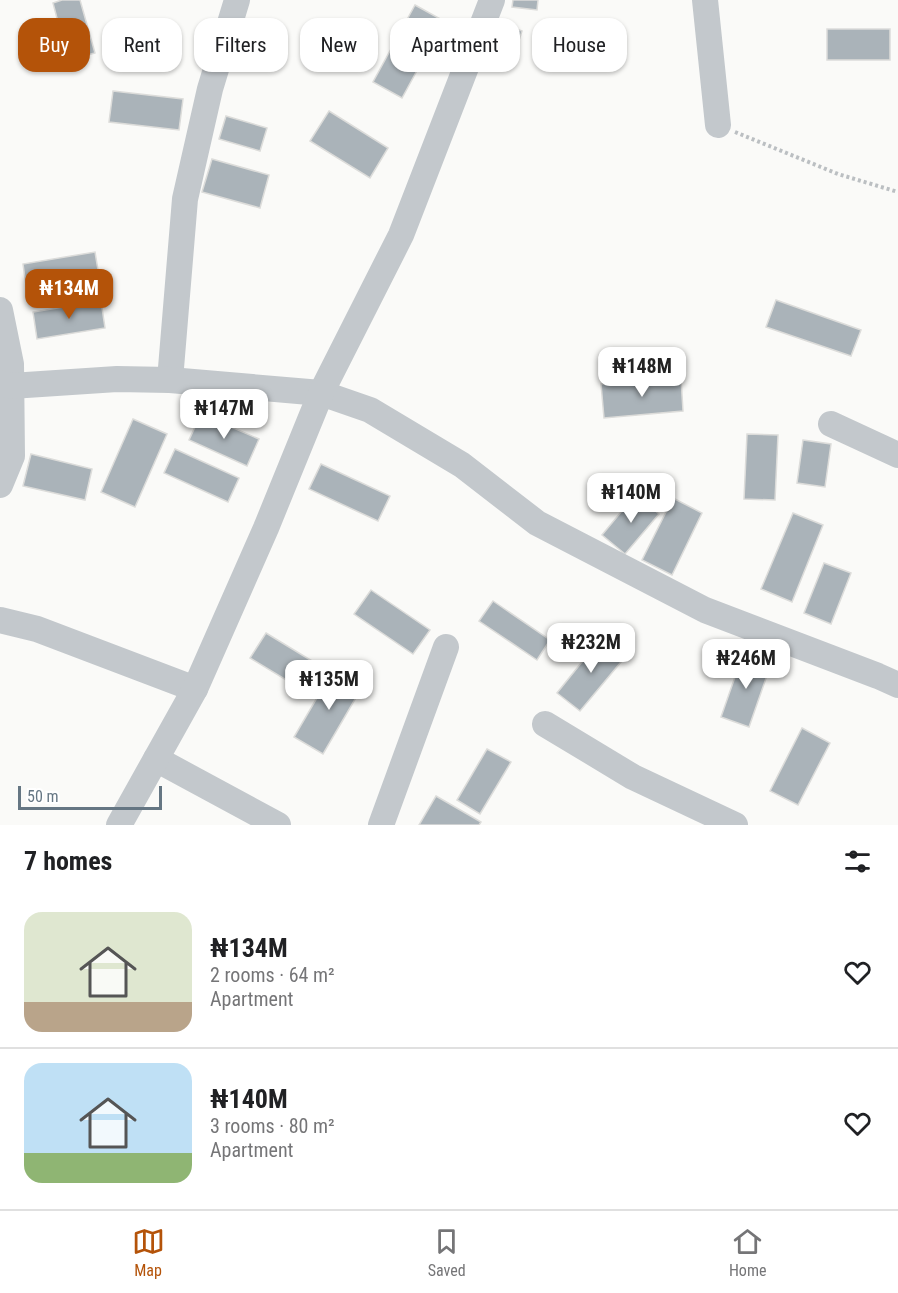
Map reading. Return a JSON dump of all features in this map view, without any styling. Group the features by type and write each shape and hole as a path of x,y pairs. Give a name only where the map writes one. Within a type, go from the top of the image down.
{"street":[{"path":"170,380 185,199 210,89 237,0"},
{"path":"118,825 195,689 266,528 321,393 401,235 492,0"},
{"path":"705,0 718,125"},
{"path":"0,310 11,364 6,385 12,456 0,485"},
{"path":"6,385 117,378 170,380 321,393 370,410 462,465 537,523 705,610 898,685"},
{"path":"831,424 898,455"},
{"path":"0,620 37,629 195,689"},
{"path":"381,825 446,647"},
{"path":"545,724 633,777 735,825"},
{"path":"156,759 278,825"}],"path":[{"path":"718,125 838,174 898,192"}],"building":[{"path":"62,0 80,0 85,18 57,18 53,3"},
{"path":"513,0 538,0 537,10 512,7"},
{"path":"415,5 439,18 408,18"},
{"path":"827,29 890,29 890,60 827,60"},
{"path":"90,35 95,53 90,54"},
{"path":"390,51 390,72 416,72 402,98 373,82"},
{"path":"113,91 183,99 179,130 109,122"},
{"path":"329,111 388,148 370,178 310,141"},
{"path":"226,116 267,128 260,151 219,139"},
{"path":"212,159 269,175 260,208 202,192"},
{"path":"95,252 101,288 28,300 23,264"},
{"path":"776,300 861,330 851,356 766,327"},
{"path":"101,301 105,328 37,339 33,312"},
{"path":"681,378 683,411 604,418 601,384"},
{"path":"201,414 259,439 247,466 189,440"},
{"path":"133,419 167,434 135,507 101,492"},
{"path":"747,434 778,435 775,500 744,499"},
{"path":"803,440 831,444 825,487 797,483"},
{"path":"175,449 239,478 228,502 164,473"},
{"path":"31,454 92,469 85,500 23,486"},
{"path":"321,464 390,496 378,521 309,489"},
{"path":"636,494 659,514 625,554 602,535"},
{"path":"673,498 702,513 672,575 642,560"},
{"path":"793,513 823,525 792,602 761,589"},
{"path":"824,563 851,573 831,624 804,613"},
{"path":"371,590 430,630 413,654 354,614"},
{"path":"493,601 550,640 537,660 479,621"},
{"path":"266,633 322,667 306,692 250,658"},
{"path":"602,637 626,656 580,711 557,693"},
{"path":"743,654 771,664 749,727 721,717"},
{"path":"335,667 364,684 323,754 294,737"},
{"path":"802,728 830,743 798,805 770,791"},
{"path":"487,749 511,762 480,814 457,800"},
{"path":"436,796 481,822 479,825 419,825"}]}
